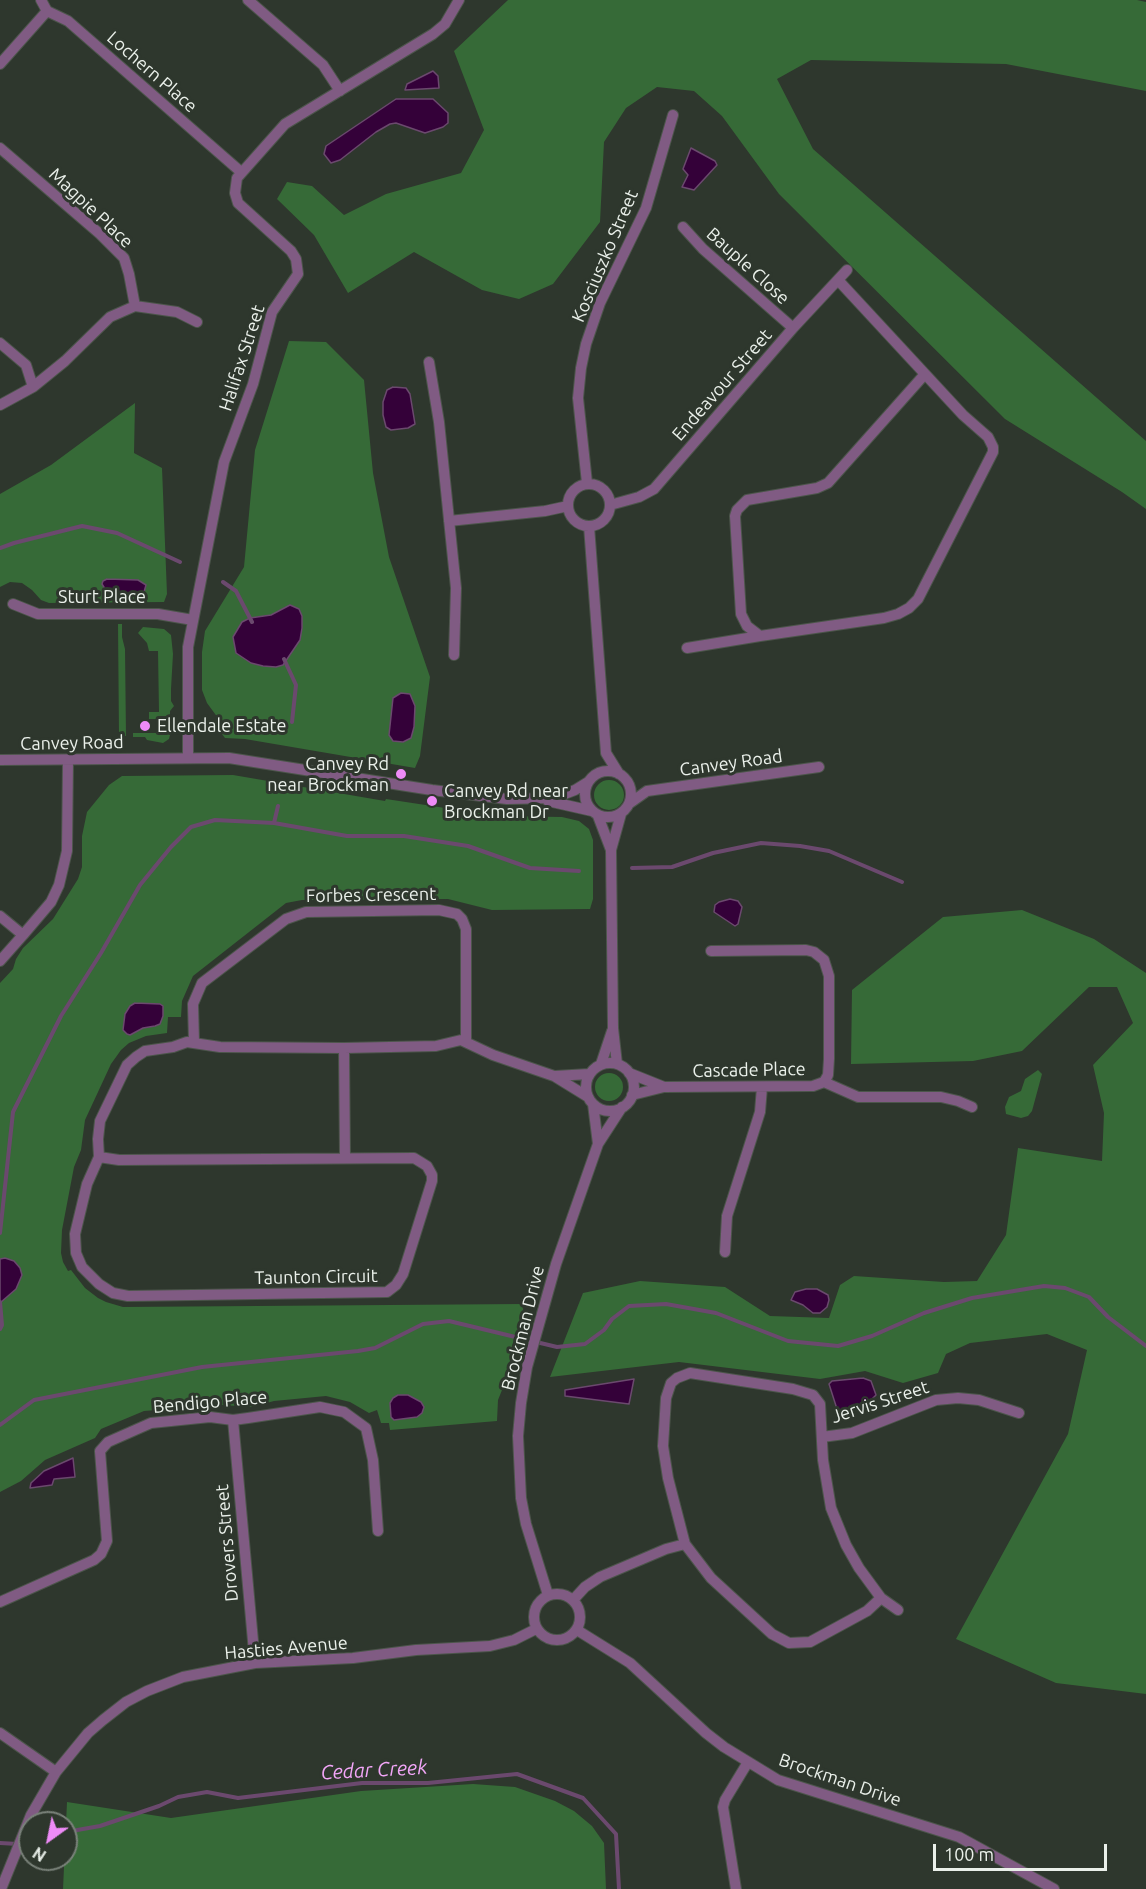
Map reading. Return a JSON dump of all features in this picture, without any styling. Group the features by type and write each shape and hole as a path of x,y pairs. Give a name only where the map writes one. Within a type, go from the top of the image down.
{"street":[{"path":"0,64 47,11 41,0"},
{"path":"248,0 323,65 340,91"},
{"path":"241,172 285,124 433,34 445,24 458,0"},
{"name":"Lochern Place","path":"47,11 68,21 241,172"},
{"name":"Kosciuszko Street","path":"587,483 578,398 580,368 600,303 646,208 673,115"},
{"name":"Magpie Place","path":"0,148 100,234 124,258 135,306"},
{"name":"Halifax Street","path":"188,758 188,657 193,620 227,450 253,384 275,306 294,283 298,274 296,259 291,251 238,203 235,185 241,172"},
{"name":"Bauple Close","path":"683,227 703,249 793,328"},
{"name":"Endeavour Street","path":"610,505 639,497 654,489 793,328 847,270"},
{"path":"687,648 891,617 904,611 918,598 990,457 993,447 988,437 963,415 838,280"},
{"path":"0,405 33,387 65,361 110,317 135,306 177,312 197,322"},
{"path":"0,342 27,365 33,387"},
{"path":"429,362 440,422 456,588 454,655"},
{"path":"760,636 747,626 741,614 735,516 737,510 747,500 817,488 828,483 925,374"},
{"path":"587,483 594,484 605,491 610,505 605,518 600,523 589,526 578,523 567,506 575,488 587,483"},
{"path":"449,521 545,511 567,506"},
{"path":"589,526 606,753 632,794 630,803 621,814 611,850 613,1028 617,1064"},
{"name":"Sturt Place","path":"13,604 38,614 158,614 193,620"},
{"path":"606,753 592,778 585,797 595,813 611,850"},
{"name":"Canvey Road","path":"0,760 240,759 492,798 561,803 595,813"},
{"path":"0,961 51,902 64,869 68,841 68,760"},
{"name":"Canvey Road","path":"630,803 647,791 819,767"},
{"path":"592,778 606,771 623,777 647,791"},
{"name":"Canvey Road","path":"538,800 561,796 592,778"},
{"path":"595,813 606,818 621,814"},
{"name":"Forbes Crescent","path":"194,1042 193,1004 202,983 286,918 306,912 439,910 456,914 462,918 466,929 466,1041"},
{"path":"0,915 23,935"},
{"path":"711,951 806,950 817,954 824,960 829,976 829,1059 828,1075 824,1082"},
{"path":"554,1076 589,1074 602,1064 613,1028"},
{"name":"Taunton Circuit","path":"99,1157 119,1160 414,1158 427,1166 432,1175 431,1189 403,1274 396,1286 383,1293 128,1296 108,1290 82,1267 77,1258 75,1243 88,1179 99,1157 100,1121 127,1065 135,1057 149,1050 173,1047 187,1042 216,1047 344,1048 436,1046 461,1040 466,1041"},
{"path":"466,1041 493,1055 554,1076 607,1110 622,1107 632,1095 633,1080 629,1073 617,1064 602,1064"},
{"path":"344,1048 345,1158"},
{"name":"Cascade Place","path":"629,1073 664,1087"},
{"path":"589,1074 586,1089 590,1100"},
{"name":"Cascade Place","path":"632,1095 664,1087 813,1086 824,1082 858,1097 941,1097 972,1107"},
{"path":"725,1252 727,1216 760,1112 762,1087"},
{"name":"Brockman Drive","path":"590,1100 598,1144"},
{"name":"Brockman Drive","path":"548,1595 531,1542 521,1498 518,1436 521,1403 527,1366 556,1264 598,1144 622,1107"},
{"path":"881,1598 867,1611 810,1642 789,1643 771,1634 711,1578 685,1544 668,1478 663,1446 666,1398 671,1383 690,1373 793,1389 813,1395 820,1404 823,1460 831,1508 846,1545 881,1598 898,1610"},
{"name":"Jervis Street","path":"822,1437 852,1433 936,1400 958,1398 980,1400 1019,1413"},
{"name":"Bendigo Place","path":"0,1602 94,1560 105,1549 107,1541 100,1459 102,1446 151,1423 210,1417 233,1419 320,1407 344,1412 366,1428 373,1460 378,1531"},
{"name":"Drovers Street","path":"233,1419 255,1664"},
{"path":"573,1600 600,1577 666,1549 685,1544"},
{"path":"561,1594 573,1600 580,1614 580,1622 572,1636 556,1641 549,1639 537,1629 534,1621 537,1606 548,1595 561,1594"},
{"name":"Hasties Avenue","path":"1,1889 31,1815 56,1772 95,1726 126,1702 147,1691 183,1677 255,1664 490,1646 514,1640 537,1629"},
{"name":"Brockman Drive","path":"577,1630 630,1663 706,1733 748,1762 791,1785 959,1837 1054,1889"},
{"path":"0,1733 56,1772"},
{"path":"736,1889 723,1807 748,1762"}],"green space":[{"path":"508,0 1137,0 1146,2 1146,91 1006,64 811,60 777,79 813,149 1146,441 1146,509 1005,419 779,194 722,116 694,91 657,87 626,108 604,142 600,222 553,284 519,299 482,290 414,252 348,293 314,235 277,199 287,182 312,186 344,215 386,194 461,173 484,130 454,51"},
{"path":"289,341 326,342 364,380 373,473 389,557 430,677 420,756 415,768 245,739 225,738 218,729 218,718 207,703 202,690 202,652 205,631 244,567 255,450"},
{"path":"135,403 134,453 162,468 167,594 164,602 49,603 41,600 22,583 10,582 0,587 0,494 51,465"},
{"path":"118,624 122,624 125,649 126,736 119,736"},
{"path":"143,627 164,629 171,635 173,654 171,701 174,706 170,711 172,727 169,739 163,743 147,740 145,737 133,737 133,733 157,733 157,719 149,719 149,712 159,712 158,651 149,651 147,643 138,633"},
{"path":"233,775 385,801 386,799 498,816 562,817 579,821 589,829 593,840 593,899 590,909 492,910 448,899 302,900 286,903 193,976 182,1001 181,1017 168,1017 167,1033 146,1036 129,1043 111,1064 85,1120 81,1150 74,1167 62,1230 63,1262 68,1271 71,1270 85,1288 98,1298 123,1307 522,1304 524,1314 514,1343 506,1380 498,1400 497,1421 390,1430 389,1423 381,1423 377,1410 369,1413 350,1402 326,1396 274,1401 252,1407 222,1405 144,1411 101,1429 95,1438 45,1460 21,1481 0,1492 0,983 13,969 23,948 53,919 78,879 82,867 82,836 87,812 109,785 122,776"},
{"path":"609,780 619,785 624,795 619,805 609,810 599,805 594,795 599,785"},
{"path":"1022,910 1094,939 1146,973 1146,1694 1056,1683 956,1639 1068,1434 1087,1350 1047,1334 970,1343 946,1354 938,1373 903,1383 865,1371 820,1379 679,1362 550,1377 583,1293 640,1281 725,1287 770,1316 829,1318 840,1285 854,1276 944,1282 977,1281 1006,1235 1018,1148 1102,1161 1104,1113 1093,1065 1133,1023 1117,987 1089,987 1022,1051 973,1061 851,1064 852,990 943,917"},
{"path":"1038,1070 1042,1074 1032,1111 1028,1116 1021,1118 1006,1114 1005,1107 1009,1097 1021,1091 1025,1079"},
{"path":"609,1073 619,1077 623,1087 619,1097 609,1101 599,1097 595,1087 599,1077"},
{"path":"473,1784 515,1787 555,1801 574,1811 592,1826 604,1843 606,1889 63,1889 64,1871 78,1871 78,1811 67,1811 67,1802 171,1818 361,1791"}],"shaded area":[{"path":"433,71 438,76 439,88 405,90 407,84"},
{"path":"396,99 433,99 448,113 448,123 425,133 396,123 390,124 340,160 331,163 324,154 326,146"},
{"path":"691,148 715,161 717,165 694,190 682,187 688,175 683,169"},
{"path":"393,387 406,388 410,394 415,424 408,428 391,430 386,427 383,402 387,390"},
{"path":"107,579 138,580 146,585 144,592 139,594 107,592 102,584"},
{"path":"290,605 299,609 302,616 302,628 300,640 283,665 276,667 251,663 236,653 233,637 242,622 250,618 271,615"},
{"path":"401,693 410,694 415,706 411,738 403,742 393,741 389,735 393,698"},
{"path":"730,899 738,901 742,907 738,924 735,926 714,912 715,905"},
{"path":"135,1003 163,1006 160,1024 143,1028 130,1035 127,1034 123,1030 125,1014"},
{"path":"0,1259 14,1261 22,1275 16,1289 0,1303"},
{"path":"817,1289 828,1295 827,1307 820,1313 813,1313 803,1305 791,1300 795,1292"},
{"path":"863,1378 871,1381 876,1395 871,1400 845,1411 837,1409 829,1384 832,1381"},
{"path":"634,1379 629,1404 565,1396 565,1390"},
{"path":"398,1395 408,1395 421,1402 424,1407 422,1413 417,1417 394,1420 391,1417 390,1403"},
{"path":"73,1458 75,1477 54,1479 52,1485 30,1488 31,1483 44,1471"}],"waterway":[{"path":"0,548 82,526 117,533 180,562"},
{"path":"223,582 236,591 252,622"},
{"path":"284,659 296,685 292,722"},
{"path":"0,1233 13,1112 61,1016 140,885 171,847 191,827 215,820 274,823 278,806"},
{"path":"274,823 347,836 404,836 468,846 530,868 579,871"},
{"path":"632,868 672,867 713,853 761,843 829,851 902,882"},
{"path":"0,1425 34,1400 202,1367 375,1348 423,1324 449,1321 557,1347 585,1344 604,1330 612,1319 629,1306 666,1304 716,1313 788,1341 838,1346 872,1336 924,1313 972,1298 1044,1286 1065,1288 1089,1297 1108,1317 1146,1346"},
{"path":"0,1302 2,1325 0,1329"},
{"name":"Cedar Creek","path":"78,1830 100,1826 159,1806 178,1797 207,1792 238,1798 362,1783 428,1783 517,1774 583,1798 616,1834 619,1889"},
{"name":"Cedar Creek","path":"0,1843 18,1844"}],"place":[{"name":"Ellendale Estate","path":"145,726"},
{"name":"Canvey Rd near Brockman","path":"401,774"},
{"name":"Canvey Rd near Brockman Dr","path":"432,801"}]}
